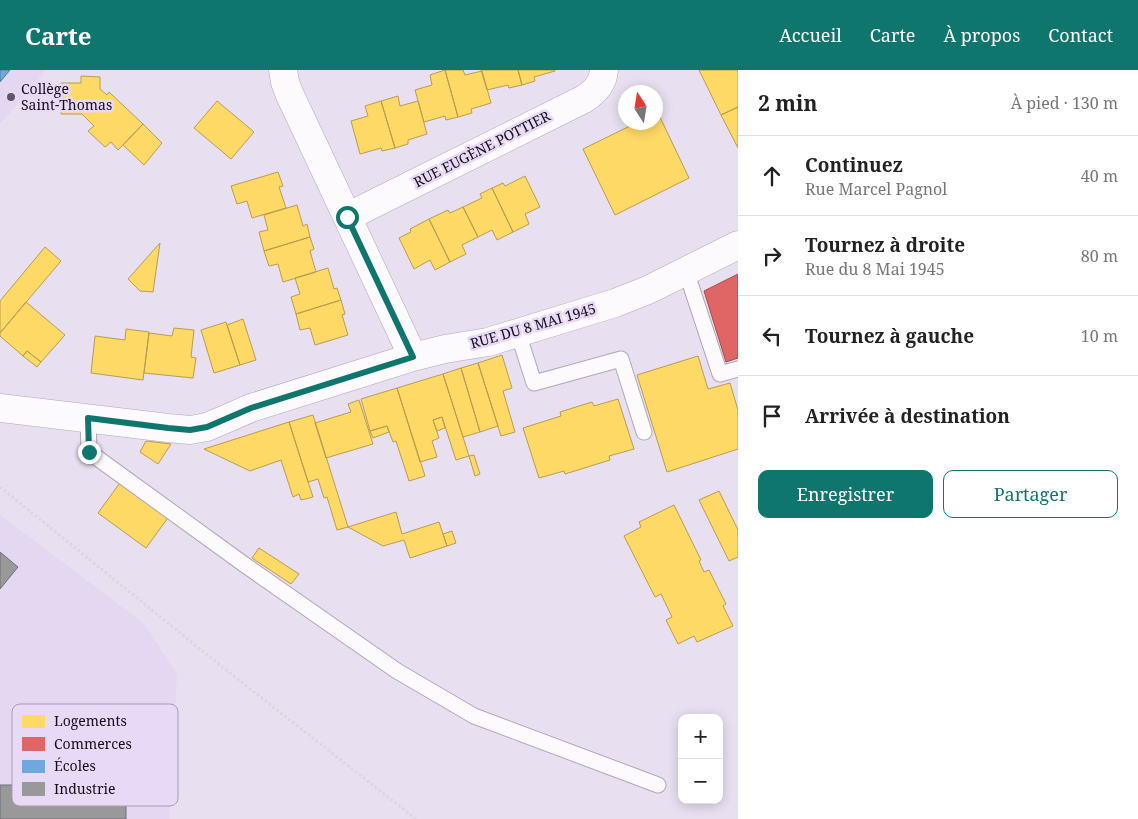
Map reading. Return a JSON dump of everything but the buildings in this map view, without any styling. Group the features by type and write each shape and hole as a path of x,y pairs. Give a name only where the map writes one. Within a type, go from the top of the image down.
{"street":[{"path":"284,70 288,93 413,357"},
{"name":"RUE EUGÈNE POTTIER","path":"347,217 584,99 600,84 604,70"},
{"name":"RUE DU 8 MAI 1945","path":"0,408 168,428 190,430 207,427 251,408 413,357 445,349 488,342 616,302 648,290 738,245"}],"lane":[{"path":"686,271 720,374 738,369"},
{"path":"518,333 534,382 621,358 644,432"},
{"path":"88,418 89,452 245,565 397,671 474,716 658,785"}],"path":[{"path":"0,487 226,670 416,819"}],"shaded area":[{"name":"Collège Saint-Thomas","path":"0,70 46,70 0,124"},
{"path":"0,515 144,624 177,674 175,704 12,704 12,806 170,806 169,819 0,819"}],"place":[{"name":"Collège Saint-Thomas","path":"11,97"}],"route":[{"path":"89,452 88,418 190,430 207,427 251,408 413,357 347,217"}]}
